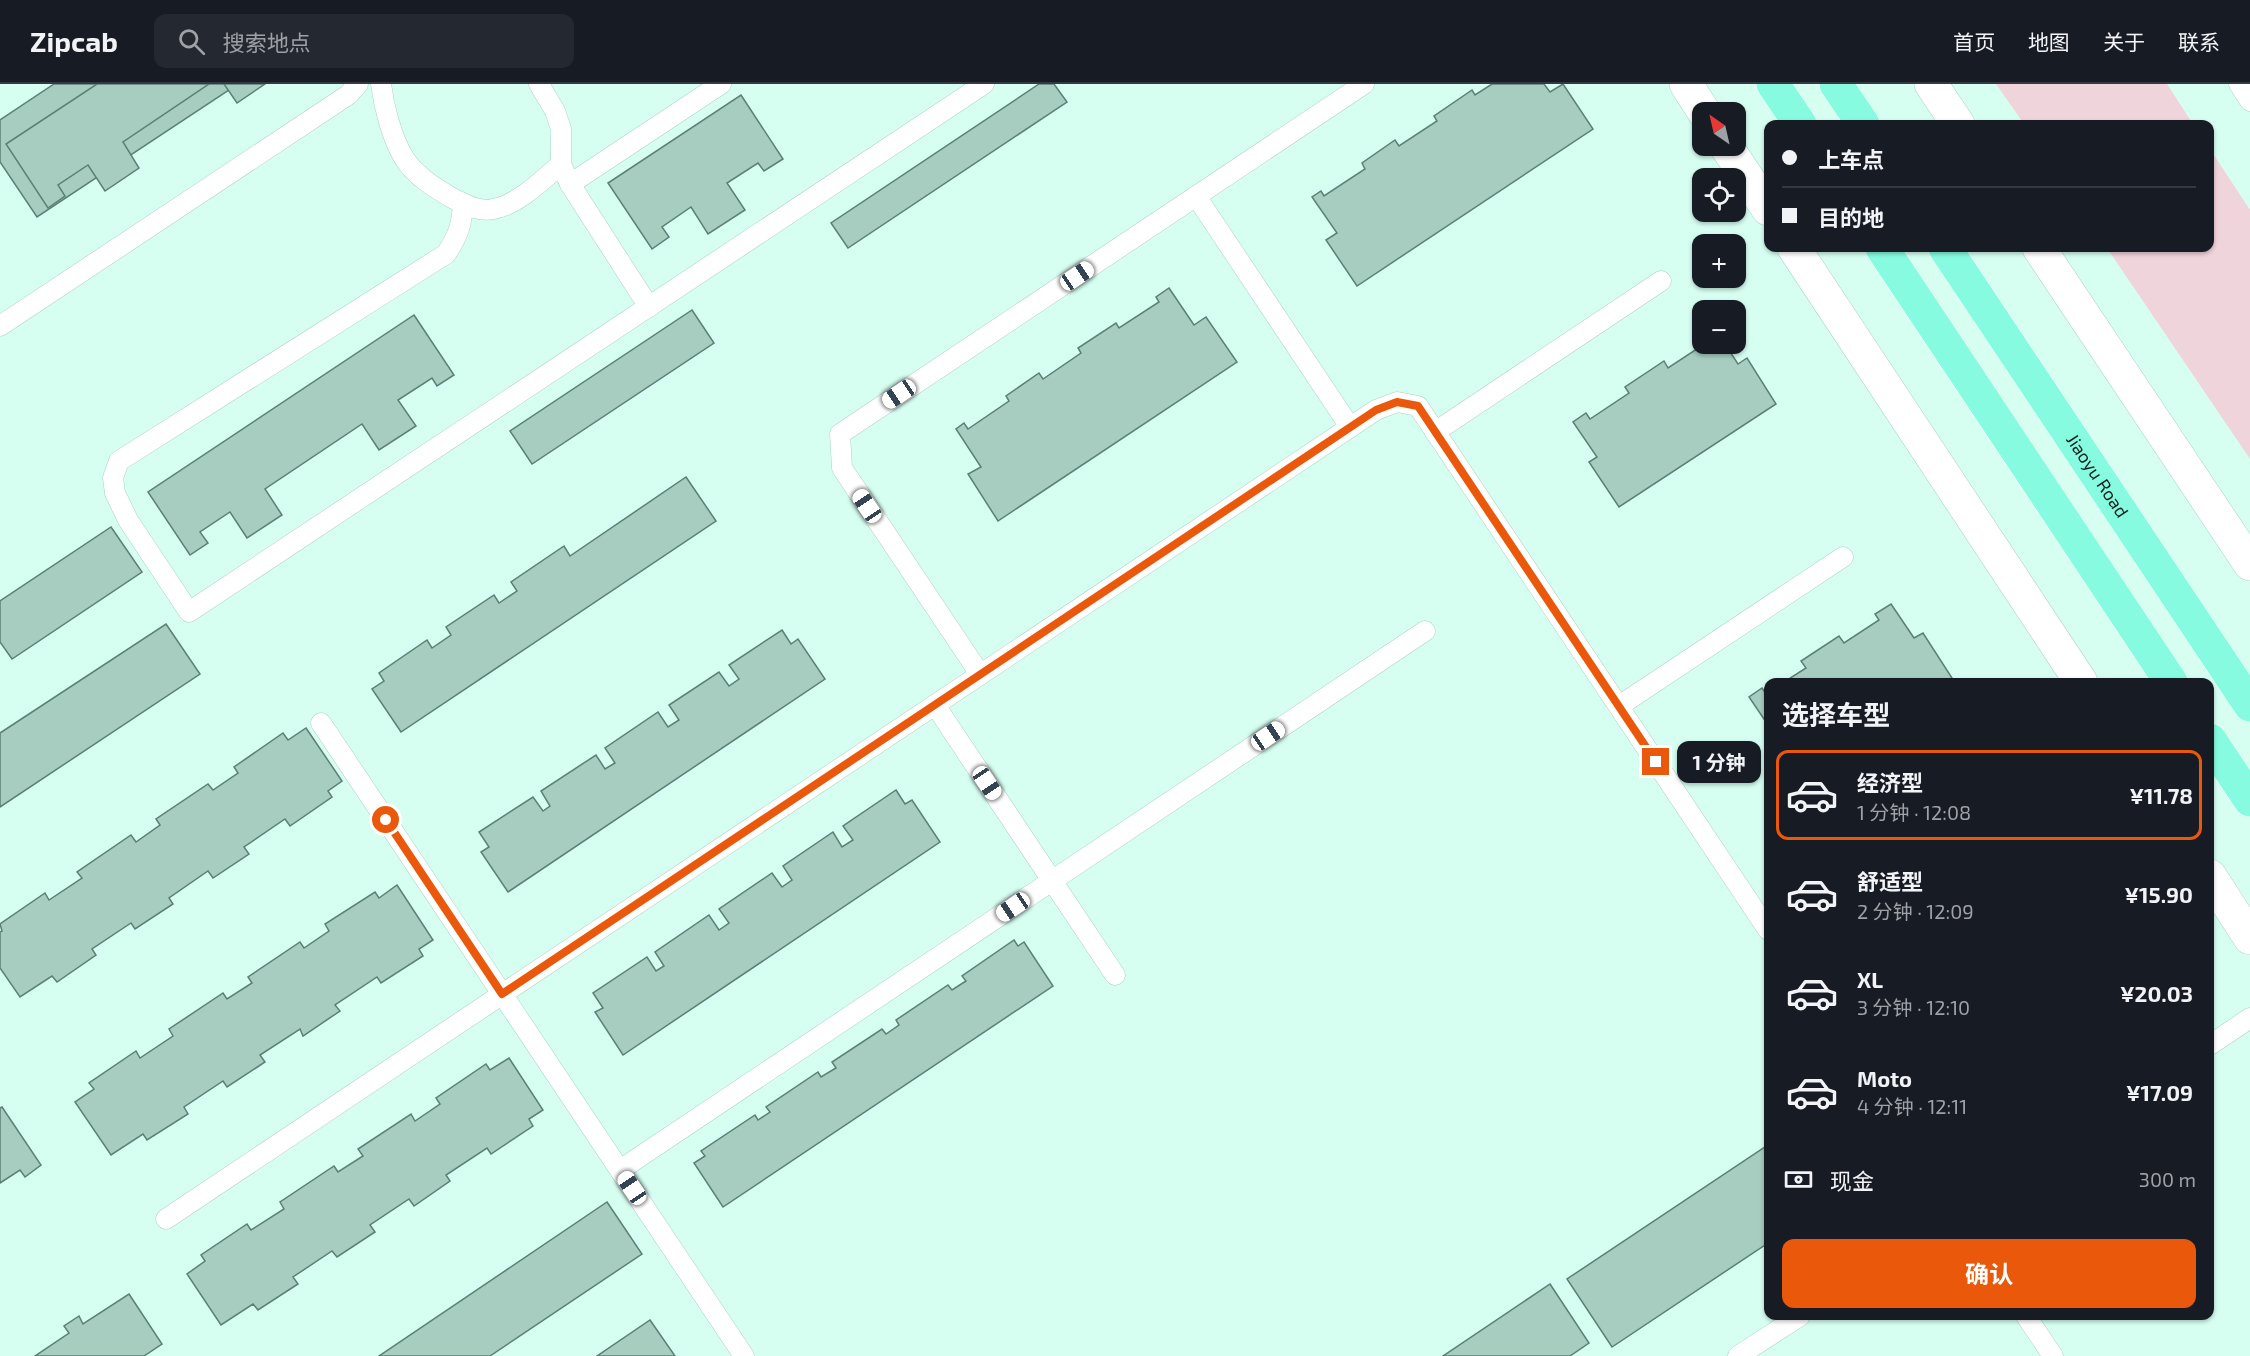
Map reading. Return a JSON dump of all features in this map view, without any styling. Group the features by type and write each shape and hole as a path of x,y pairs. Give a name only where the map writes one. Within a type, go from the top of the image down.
{"main road":[{"path":"1773,84 1797,120"},
{"path":"1836,84 1860,120"},
{"path":"1885,252 2168,678"},
{"name":"Jiaoyu Road","path":"1948,252 2250,705"},
{"path":"2214,746 2250,800"}],"street":[{"path":"1686,84 1698,102"},
{"path":"1931,84 1955,120"},
{"path":"1733,156 1764,203"},
{"path":"1797,252 2078,678"},
{"path":"2042,252 2250,564"},
{"path":"2214,882 2250,938"}],"lane":[{"path":"0,326 348,94 358,84"},
{"path":"381,84 383,99 405,159 423,179 463,203 484,210 496,209 522,196 561,164"},
{"path":"539,84 555,111 561,129 561,164 570,184 649,307"},
{"path":"570,184 721,84"},
{"path":"463,203 462,222 457,238 446,254 119,461 113,478 115,493 128,520 189,612 649,307 964,90 984,84"},
{"path":"980,674 842,468 840,434 1364,84"},
{"path":"2239,84 2250,101"},
{"path":"1196,196 1350,427"},
{"path":"1435,432 1661,281"},
{"path":"166,1219 1350,427 1376,410 1397,402 1418,406 1764,924"},
{"path":"1619,706 1843,557"},
{"path":"620,1170 1425,631"},
{"path":"935,705 1115,975"},
{"path":"321,723 744,1356"},
{"path":"2214,1042 2250,1018"},
{"path":"1738,1356 1794,1320"},
{"path":"2029,1320 2053,1356"}],"shaded area":[{"path":"1996,84 2167,84 2190,120 2021,120"},
{"path":"2214,155 2250,210 2250,459 2110,252 2214,252"}],"building":[{"path":"54,84 238,84 37,217 0,162 0,120"},
{"path":"97,84 209,84 123,142 139,168 105,191 88,165 58,185 65,196 48,208 6,144"},
{"path":"224,84 265,84 237,103"},
{"path":"1039,84 1054,84 1067,102 848,248 831,223"},
{"path":"1492,84 1544,84 1550,92 1563,84 1593,129 1357,286 1326,240 1337,233 1312,197 1321,191 1324,196 1365,169 1362,163 1395,140 1399,146 1437,121 1434,116 1472,90 1475,95"},
{"path":"741,95 783,159 764,171 758,163 727,183 745,210 708,234 691,207 662,227 669,237 652,249 608,183"},
{"path":"1169,288 1194,325 1206,317 1237,362 998,521 968,474 981,467 956,429 964,423 968,429 1009,401 1006,396 1039,373 1043,379 1081,353 1078,348 1116,323 1119,328 1159,302 1156,297"},
{"path":"692,310 714,343 532,464 510,431"},
{"path":"414,315 454,375 437,386 432,378 398,400 416,426 379,450 362,424 265,489 282,515 247,538 230,512 200,532 208,543 190,555 148,492"},
{"path":"1692,352 1732,354 1738,364 1747,358 1776,404 1619,507 1589,462 1597,457 1573,422 1586,413 1590,419 1629,393 1625,387 1664,361 1668,368"},
{"path":"686,477 716,521 401,732 372,689 384,681 379,673 427,640 432,648 451,635 446,627 494,595 499,603 517,591 511,582 564,546 570,556"},
{"path":"111,527 142,572 12,659 0,642 0,601"},
{"path":"1891,604 1914,638 1923,633 1952,678 1790,678 1806,668 1801,661 1839,636 1844,643 1879,620 1875,614"},
{"path":"166,624 200,674 0,807 0,733"},
{"path":"782,630 791,644 798,639 825,679 508,892 481,852 489,847 479,832 533,797 543,811 550,806 541,791 596,755 605,769 615,763 605,748 658,712 668,727 679,720 669,705 719,672 729,686 739,679 729,665"},
{"path":"1762,688 1764,691 1764,719 1749,697"},
{"path":"306,728 342,781 328,791 332,797 290,826 285,819 244,847 249,854 213,878 208,871 169,898 173,904 135,929 131,923 92,949 96,955 57,982 52,976 20,997 0,968 0,932 2,931 0,924 45,893 49,900 82,878 77,872 131,835 136,842 160,825 156,819 208,784 213,790 238,773 234,767 283,733 288,740"},
{"path":"896,790 905,804 912,800 940,842 623,1055 595,1012 603,1008 593,993 647,957 656,971 664,966 655,952 709,915 719,930 729,923 719,909 772,873 782,887 792,880 783,866 833,832 842,847 853,840 843,826"},
{"path":"397,885 433,940 419,949 423,956 381,983 377,977 335,1005 340,1011 303,1036 300,1029 260,1055 265,1062 227,1087 223,1081 184,1107 188,1114 147,1140 143,1134 111,1155 75,1102 94,1089 89,1083 136,1051 140,1058 173,1036 169,1029 223,993 227,999 252,983 248,977 300,942 304,948 329,931 325,924 375,892 379,898"},
{"path":"1014,940 1018,946 1024,942 1053,986 723,1207 694,1163 705,1156 701,1151 755,1115 758,1120 770,1112 766,1107 818,1072 821,1077 836,1068 832,1062 882,1029 886,1034 899,1025 896,1020 948,985 952,990 966,981 962,976"},
{"path":"509,1058 543,1110 529,1119 533,1126 491,1154 487,1148 446,1175 450,1181 414,1206 409,1199 370,1225 375,1232 337,1257 332,1251 293,1277 298,1284 258,1310 253,1304 221,1325 187,1274 205,1261 201,1255 247,1224 251,1230 284,1209 280,1202 334,1166 338,1172 363,1156 358,1149 411,1114 415,1121 440,1104 436,1098 486,1064 490,1070"},
{"path":"2,1107 41,1165 25,1177 20,1170 0,1183 0,1108"},
{"path":"1764,1148 1764,1246 1612,1347 1567,1279"},
{"path":"607,1202 642,1254 490,1356 379,1356"},
{"path":"1550,1284 1589,1343 1570,1356 1443,1356"},
{"path":"129,1294 162,1344 144,1356 35,1356 69,1333 64,1326 79,1316 83,1324"},
{"path":"650,1320 675,1356 597,1356"}],"route":[{"path":"386,820 502,994 1376,410 1397,402 1418,406 1656,762"}]}
